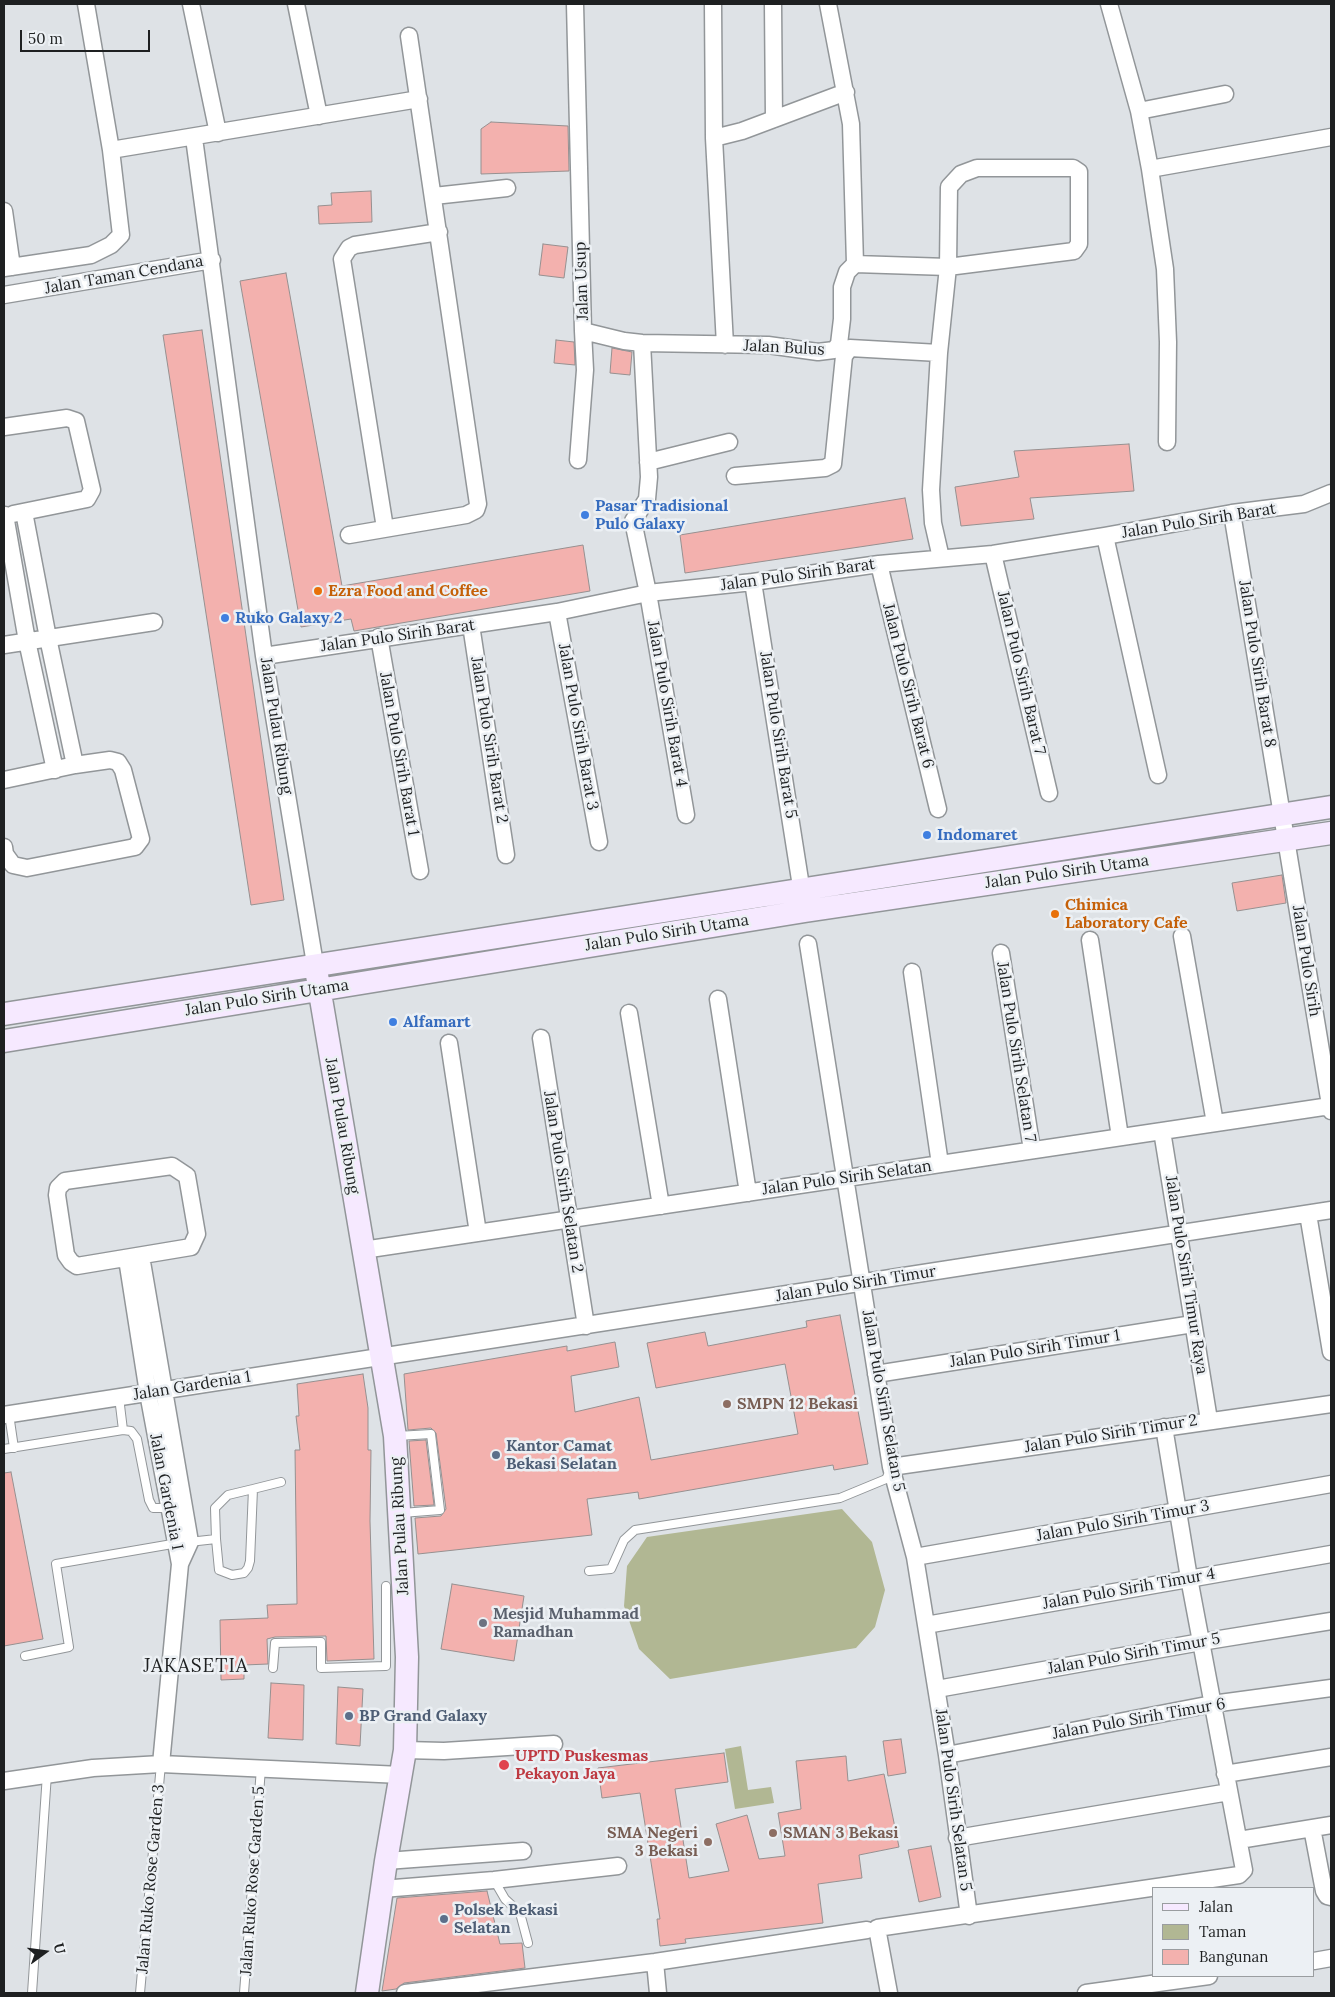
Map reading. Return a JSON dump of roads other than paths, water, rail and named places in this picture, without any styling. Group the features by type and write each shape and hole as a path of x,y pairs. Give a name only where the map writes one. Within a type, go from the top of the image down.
{"main road":[{"name":"Jalan Pulo Sirih Utama","path":"4,1014 801,888 1331,807"},
{"name":"Jalan Pulo Sirih Utama","path":"4,1041 805,911 1331,833"},
{"path":"394,953 397,977"},
{"name":"Jalan Pulau Ribung","path":"315,964 380,1357 395,1436 400,1513 396,1622 408,1682 405,1750 386,1861 367,1993"},
{"path":"236,978 240,1002"}],"street":[{"path":"4,211 8,268 91,255 111,245 121,235 111,150 86,4"},
{"path":"191,4 218,133"},
{"path":"296,4 318,116"},
{"name":"Jalan Usup","path":"575,4 583,331 642,343"},
{"path":"714,4 714,138 725,345"},
{"path":"773,4 774,119"},
{"path":"828,4 851,124 855,264 948,267 1074,251 1079,244 1079,172 1073,168 977,168 961,174 949,187 948,267 939,353 931,490 933,523 942,558"},
{"path":"1109,4 1139,111 1165,269 1168,342 1168,442"},
{"path":"349,535 466,516 476,510 478,504 409,36"},
{"path":"714,138 774,119 846,92"},
{"path":"1139,111 1225,94"},
{"path":"111,150 194,138 419,99"},
{"path":"1150,169 1331,137"},
{"name":"Jalan Taman Cendana","path":"4,295 212,260 194,138"},
{"path":"434,196 507,188"},
{"path":"384,528 342,259 349,248 355,245 439,232"},
{"name":"Jalan Pulau Ribung","path":"212,260 264,656 315,964"},
{"name":"Jalan Bulus","path":"642,343 768,345 818,352 834,350 840,338 842,288 847,272 855,264"},
{"path":"578,460 585,370 583,331"},
{"path":"642,343 648,462 647,499 633,521 648,593"},
{"path":"735,476 825,468 833,464 844,356 850,348 939,353"},
{"path":"4,428 67,418 78,423 91,485 90,496 87,499 4,515 27,641 54,770"},
{"path":"648,462 729,442"},
{"name":"Jalan Pulo Sirih Barat","path":"264,656 379,637 557,612 648,593 753,582 879,564 992,554 1105,536 1232,512 1304,504 1331,493"},
{"path":"24,512 75,765"},
{"name":"Jalan Pulo Sirih Barat 8","path":"1232,512 1286,840"},
{"path":"1105,536 1158,775"},
{"name":"Jalan Pulo Sirih Barat 7","path":"992,554 1049,793"},
{"name":"Jalan Pulo Sirih Barat 6","path":"879,564 938,809"},
{"name":"Jalan Pulo Sirih Barat 5","path":"753,582 805,911"},
{"name":"Jalan Pulo Sirih Barat 4","path":"648,593 686,816"},
{"name":"Jalan Pulo Sirih Barat 3","path":"557,612 598,842"},
{"path":"4,645 154,622"},
{"name":"Jalan Pulo Sirih Barat 2","path":"471,625 506,854"},
{"name":"Jalan Pulo Sirih Barat 1","path":"379,637 420,871"},
{"path":"4,780 75,765 110,760 121,765 141,836 138,845 27,868 13,865 5,854 4,847"},
{"name":"Jalan Pulo Sirih","path":"1286,840 1331,1109"},
{"path":"1182,936 1215,1123"},
{"path":"1090,940 1120,1137"},
{"name":"Jalan Pulo Sirih Selatan 5","path":"808,944 891,1467 915,1557 947,1755 969,1916"},
{"name":"Jalan Pulo Sirih Selatan 7","path":"1001,953 1032,1150"},
{"path":"912,972 940,1164"},
{"path":"718,999 748,1193"},
{"path":"629,1013 661,1206"},
{"name":"Jalan Pulo Sirih Selatan 2","path":"541,1038 586,1326"},
{"path":"449,1043 478,1233"},
{"name":"Jalan Pulo Sirih Selatan","path":"363,1250 1215,1123 1331,1109"},
{"name":"Jalan Pulo Sirih Timur Raya","path":"1162,1131 1209,1420"},
{"path":"172,1166 187,1176 197,1234 191,1247 134,1257 78,1266 71,1262 66,1255 56,1195 58,1188 65,1181 172,1166"},
{"name":"Jalan Pulo Sirih Timur","path":"380,1357 1331,1210"},
{"path":"1308,1214 1331,1352"},
{"path":"134,1257 156,1392"},
{"name":"Jalan Pulo Sirih Timur 1","path":"876,1374 1194,1324"},
{"name":"Jalan Gardenia 1","path":"6,1414 380,1357"},
{"name":"Jalan Gardenia I","path":"156,1392 169,1508 183,1543"},
{"name":"Jalan Gardenia I","path":"156,1392 183,1543 162,1764"},
{"name":"Jalan Pulo Sirih Timur 2","path":"891,1467 1164,1426 1331,1404"},
{"path":"1155,1887 1239,1874 1244,1870 1189,1578 1164,1426"},
{"name":"Jalan Pulo Sirih Timur 3","path":"915,1557 1331,1484"},
{"name":"Jalan Pulo Sirih Timur 4","path":"926,1625 1331,1554"},
{"name":"Jalan Pulo Sirih Timur 5","path":"936,1689 1331,1621"},
{"name":"Jalan Pulo Sirih Timur 6","path":"947,1755 1212,1704 1331,1688"},
{"path":"405,1750 444,1751 554,1744"},
{"path":"1225,1774 1331,1757"},
{"path":"4,1781 93,1768 162,1764 401,1775"},
{"path":"958,1838 1229,1792"},
{"path":"1239,1840 1331,1825"},
{"path":"1312,1828 1324,1891 1327,1896 1331,1897"},
{"path":"386,1861 523,1851"},
{"path":"382,1889 494,1880 618,1866"},
{"path":"889,1993 877,1928 969,1916 1152,1888"},
{"path":"405,1993 655,1962 867,1930"},
{"path":"1315,1961 1331,1958"},
{"path":"655,1962 658,1993"},
{"path":"1086,1993 1114,1991 1202,1977"}],"lane":[{"path":"118,1397 123,1430"},
{"path":"6,1414 14,1448"},
{"path":"4,1449 123,1430 131,1432 136,1439 149,1500 153,1508 169,1508"},
{"path":"395,1436 430,1434 440,1510 400,1513"},
{"path":"589,1571 611,1568 624,1540 634,1530 840,1498 886,1479 891,1467"},
{"path":"253,1489 250,1561 246,1570 232,1575 220,1570 215,1508 228,1495 281,1482"},
{"path":"25,1656 69,1647 56,1564 216,1539"},
{"path":"273,1668 275,1643 303,1642 322,1642 321,1668 386,1666 396,1622 386,1586"},
{"name":"Jalan Ruko Rose Garden 3","path":"140,1993 162,1764"},
{"name":"Jalan Ruko Rose Garden 5","path":"244,1993 262,1768"},
{"path":"32,1993 47,1774"},
{"path":"494,1880 505,1899 520,1913 528,1943"}],"place":[{"name":"Pasar Tradisional Pulo Galaxy","path":"585,515"},
{"name":"Ezra Food and Coffee","path":"318,591"},
{"name":"Ruko Galaxy 2","path":"225,618"},
{"name":"Indomaret","path":"927,835"},
{"name":"Chimica Laboratory Cafe","path":"1055,914"},
{"name":"Alfamart","path":"393,1022"},
{"name":"SMPN 12 Bekasi","path":"727,1404"},
{"name":"Kantor Camat Bekasi Selatan","path":"496,1455"},
{"name":"Mesjid Muhammad Ramadhan","path":"483,1623"},
{"name":"BP Grand Galaxy","path":"349,1716"},
{"name":"UPTD Puskesmas Pekayon Jaya","path":"504,1765"},
{"name":"SMAN 3 Bekasi","path":"773,1833"},
{"name":"SMA Negeri 3 Bekasi","path":"708,1842"},
{"name":"Polsek Bekasi Selatan","path":"444,1919"}],"district":[{"name":"JAKASETIA","path":"196,1667"}]}
